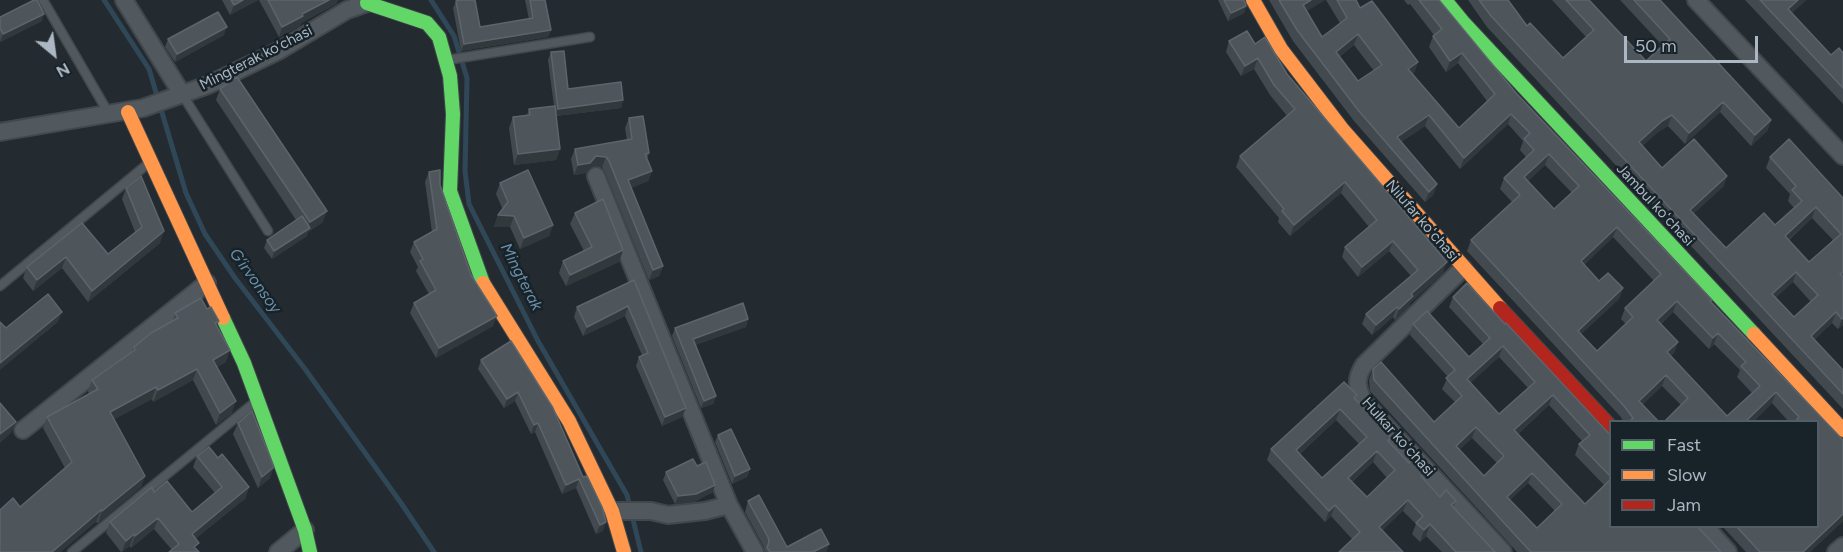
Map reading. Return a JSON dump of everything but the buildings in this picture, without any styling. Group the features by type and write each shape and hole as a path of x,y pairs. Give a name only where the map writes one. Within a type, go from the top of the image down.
{"street":[{"path":"124,0 182,94"},
{"name":"Nilufar koʻchasi","path":"1253,0 1281,50 1343,130 1463,268 1609,424"},
{"name":"Jambul koʻchasi","path":"1445,0 1843,430"},
{"path":"1696,0 1843,156"},
{"name":"Mingterak ko‘chasi","path":"0,132 135,110 208,85 280,50 344,5 368,1"},
{"path":"368,1 427,23 439,37 450,76 453,114 450,191 466,240 481,280 569,421 618,510 624,552"},
{"path":"135,110 151,162 244,363 305,530 310,552"},
{"path":"596,176 729,505 755,552"},
{"name":"Hulkar koʻchasi","path":"1463,268 1364,366 1357,377 1358,387 1363,401 1503,552"},
{"path":"23,430 207,283"},
{"path":"618,510 651,511 668,515 705,511 729,505"},
{"path":"1707,528 1728,552"},
{"path":"278,552 305,530"},
{"path":"1836,552 1843,546"}],"lane":[{"path":"43,0 109,114"},
{"path":"446,60 590,37"},
{"path":"182,94 268,231"},
{"path":"0,286 151,162"},
{"path":"72,552 257,401"}],"waterway":[{"name":"G‘irvonsoy","path":"104,0 149,69 186,193 205,234 235,278 305,369 434,552"},
{"name":"Mingterak","path":"431,0 454,36 467,78 465,171 469,204 538,341 627,495 641,552"}],"traffic: fast":[{"path":"370,0 367,3 427,23 439,37 450,76 453,114 450,191 483,283"},
{"path":"1445,0 1754,334"},
{"path":"223,318 244,363 305,530 310,552"}],"traffic: slow":[{"path":"1253,0 1281,49 1343,130 1500,308"},
{"path":"128,112 223,318"},
{"path":"483,283 569,421 612,511 624,552"},
{"path":"1754,334 1843,430"}],"traffic: jam":[{"path":"1500,308 1609,425"}]}
